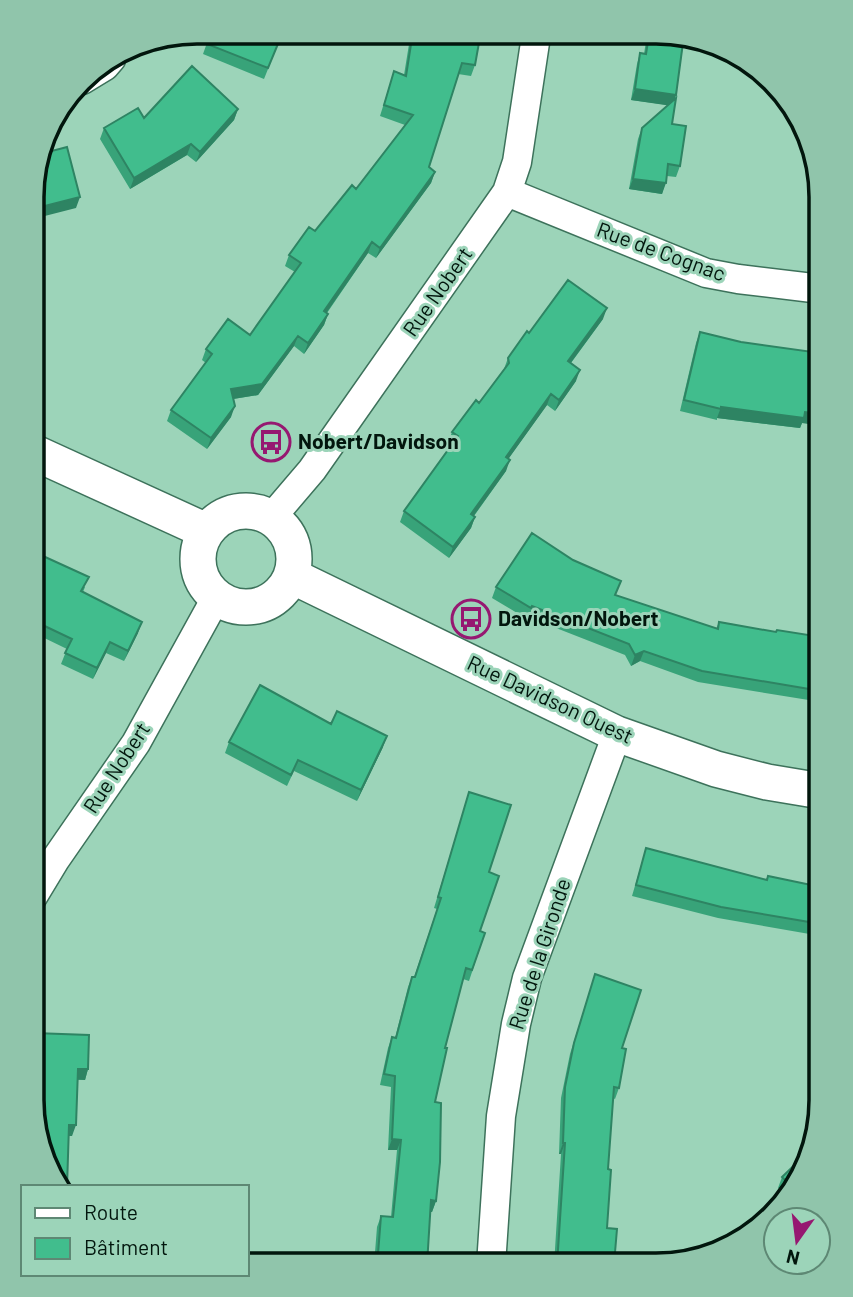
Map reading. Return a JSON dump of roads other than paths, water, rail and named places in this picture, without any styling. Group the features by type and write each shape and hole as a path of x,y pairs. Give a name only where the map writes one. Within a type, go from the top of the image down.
{"street":[{"name":"Rue Nobert","path":"271,518 312,470 507,192 517,162 535,44"},
{"name":"Rue de Cognac","path":"507,192 706,273 809,288"},
{"path":"44,457 206,531"},
{"path":"246,510 271,518 286,531 294,552 292,576 279,595 258,606 235,606 216,598 201,576 198,553 206,531 223,516 246,510"},
{"name":"Rue Davidson Ouest","path":"292,576 617,734 716,769 809,789"},
{"name":"Rue Nobert","path":"44,878 136,743 216,598"},
{"name":"Rue de la Gironde","path":"492,1253 501,1116 516,1024 527,978 617,734"}],"place":[{"name":"Nobert/Davidson","path":"271,442"},
{"name":"Davidson/Nobert","path":"471,619"}]}
